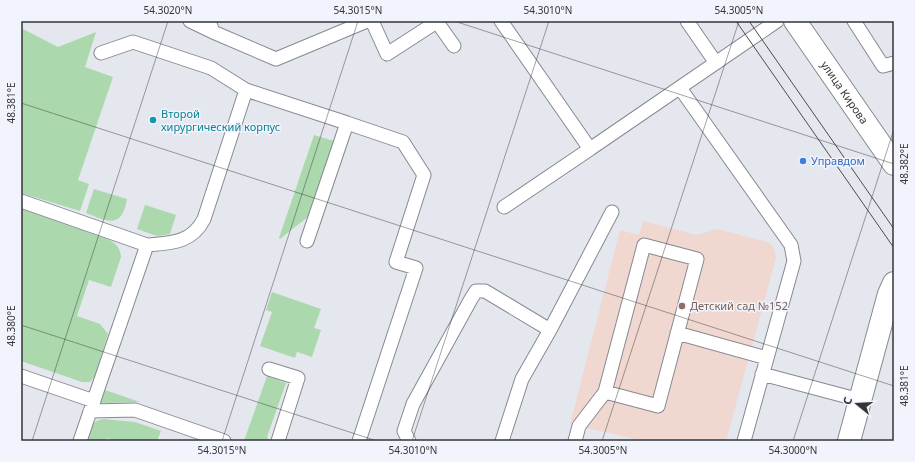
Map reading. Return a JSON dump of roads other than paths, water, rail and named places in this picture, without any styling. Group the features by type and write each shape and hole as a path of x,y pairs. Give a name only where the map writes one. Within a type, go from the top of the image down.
{"main road":[{"name":"улица Кирова","path":"795,21 894,164"},
{"path":"849,441 889,294 894,283"}],"lane":[{"path":"190,21 211,26 276,59 367,21"},
{"path":"372,21 387,54 437,21 454,46"},
{"path":"501,21 590,149"},
{"path":"687,21 716,63"},
{"path":"504,207 777,21"},
{"path":"854,21 883,66 894,63"},
{"path":"101,53 133,42 211,68 246,90 403,142 424,175 396,262 416,268 359,441"},
{"path":"680,88 791,245 794,261 744,441"},
{"path":"21,201 147,245 182,240 192,235 199,229 204,219 246,90"},
{"path":"307,242 347,123"},
{"path":"502,441 522,379 550,330 612,212"},
{"path":"80,441 147,245"},
{"path":"575,441 579,426 605,392 644,245 697,259 658,406 605,392"},
{"path":"409,441 404,431 413,404 476,291 485,291 550,330"},
{"path":"678,333 767,358"},
{"path":"269,369 298,378 278,441"},
{"path":"762,374 860,400"},
{"path":"21,376 92,406 135,410 224,441"}],"tram line":[{"path":"736,21 894,248"},
{"path":"749,21 894,229"}],"place":[{"name":"Второй хирургический корпус","path":"153,120"},
{"name":"Управдом","path":"803,161"},
{"name":"Детский сад №152","path":"682,306"}]}
